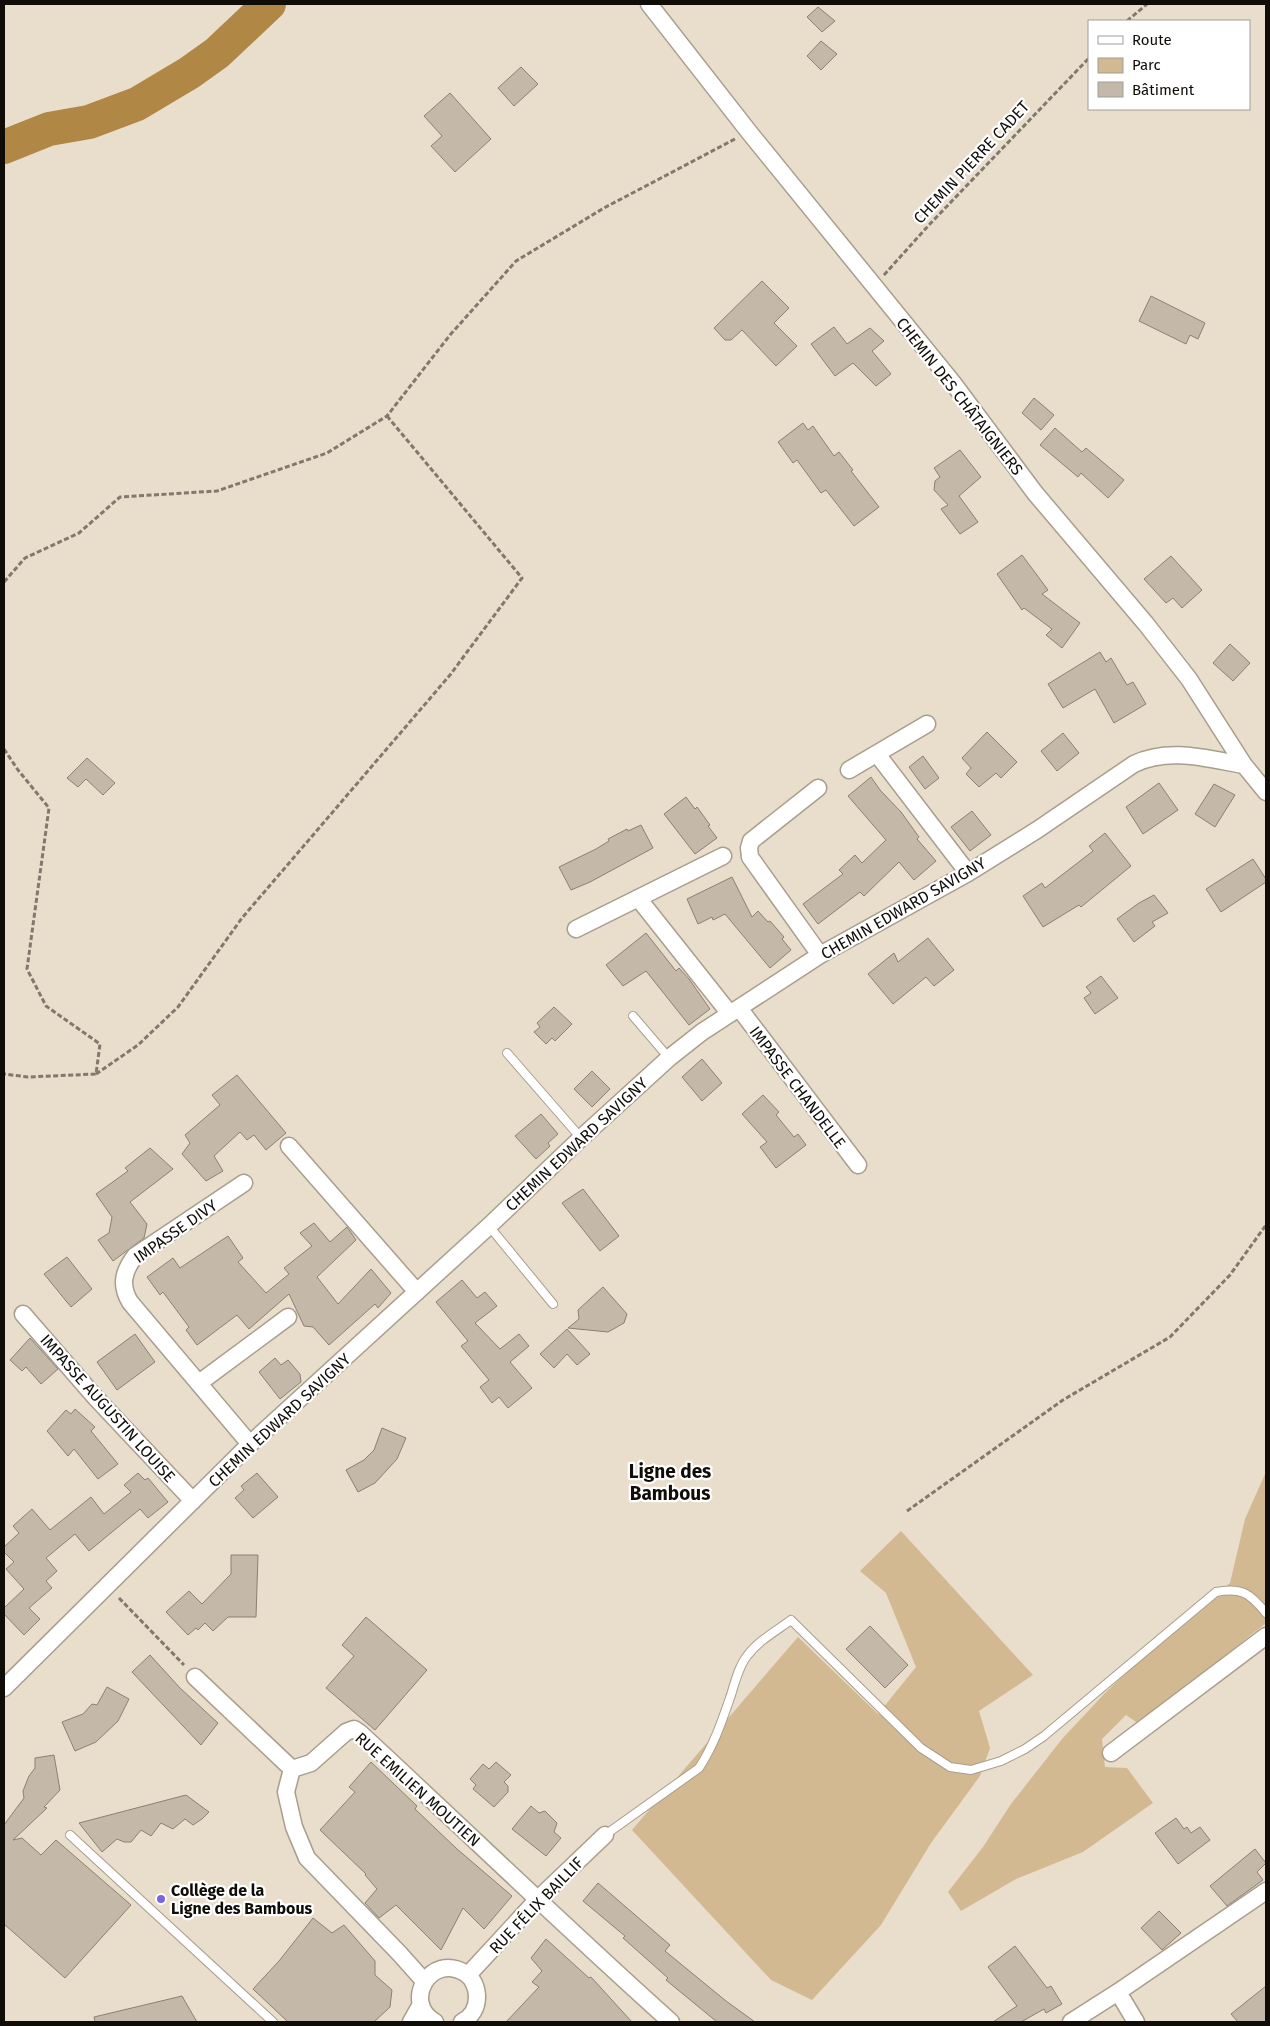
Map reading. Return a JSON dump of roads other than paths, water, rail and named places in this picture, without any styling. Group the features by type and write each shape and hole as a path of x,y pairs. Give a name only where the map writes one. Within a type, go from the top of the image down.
{"street":[{"name":"CHEMIN DES CHÂTAIGNIERS","path":"649,4 749,132 953,383 1035,493 1146,624 1189,679 1244,765 1266,792"},
{"path":"849,770 928,724"},
{"path":"877,754 968,873"},
{"name":"CHEMIN EDWARD SAVIGNY","path":"4,1688 250,1444 489,1226 581,1138 669,1058 734,1011 820,955 968,873 1145,759 1172,755 1244,765"},
{"path":"818,788 752,841 749,848 750,857 820,955"},
{"path":"576,929 723,856"},
{"name":"IMPASSE CHANDELLE","path":"638,898 734,1011 858,1165"},
{"path":"289,1146 417,1292"},
{"name":"IMPASSE DIVY","path":"244,1183 135,1256 127,1266 123,1279 124,1292 130,1302 250,1444"},
{"name":"IMPASSE AUGUSTIN LOUISE","path":"23,1314 95,1396 193,1501"},
{"path":"199,1382 288,1317"},
{"path":"1111,1753 1266,1636"},
{"path":"195,1677 292,1769 286,1792 294,1826 307,1858 424,1981"},
{"name":"RUE EMILIEN MOUTIEN","path":"292,1769 311,1763 346,1732 354,1729 538,1899"},
{"name":"RUE FÉLIX BAILLIF","path":"468,1975 538,1899 605,1835"},
{"path":"1071,2022 1266,1891"},
{"path":"538,1899 573,1934 671,2022"},
{"path":"435,2022 425,2015 420,2006 419,1996 424,1981 433,1972 451,1968 468,1975 477,1990 477,1999 472,2015 464,2022"},
{"path":"1118,1992 1136,2022"},
{"path":"411,2022 420,2006"}],"lane":[{"path":"634,1016 669,1058"},
{"path":"507,1053 581,1138"},
{"path":"489,1226 553,1304"},
{"path":"605,1835 699,1768 717,1736 746,1656 764,1639 791,1620 921,1748 950,1767 972,1770 1001,1761 1025,1749 1044,1736 1216,1592 1232,1589 1241,1591 1256,1600 1266,1613"},
{"path":"70,1835 273,2022"}],"waterway":[{"path":"4,147 49,129 89,122 137,104 189,73 217,53 269,4"}],"place":[{"name":"Collège de la Ligne des Bambous","path":"161,1899"}],"district":[{"name":"Ligne des Bambous","path":"670,1482"}]}
